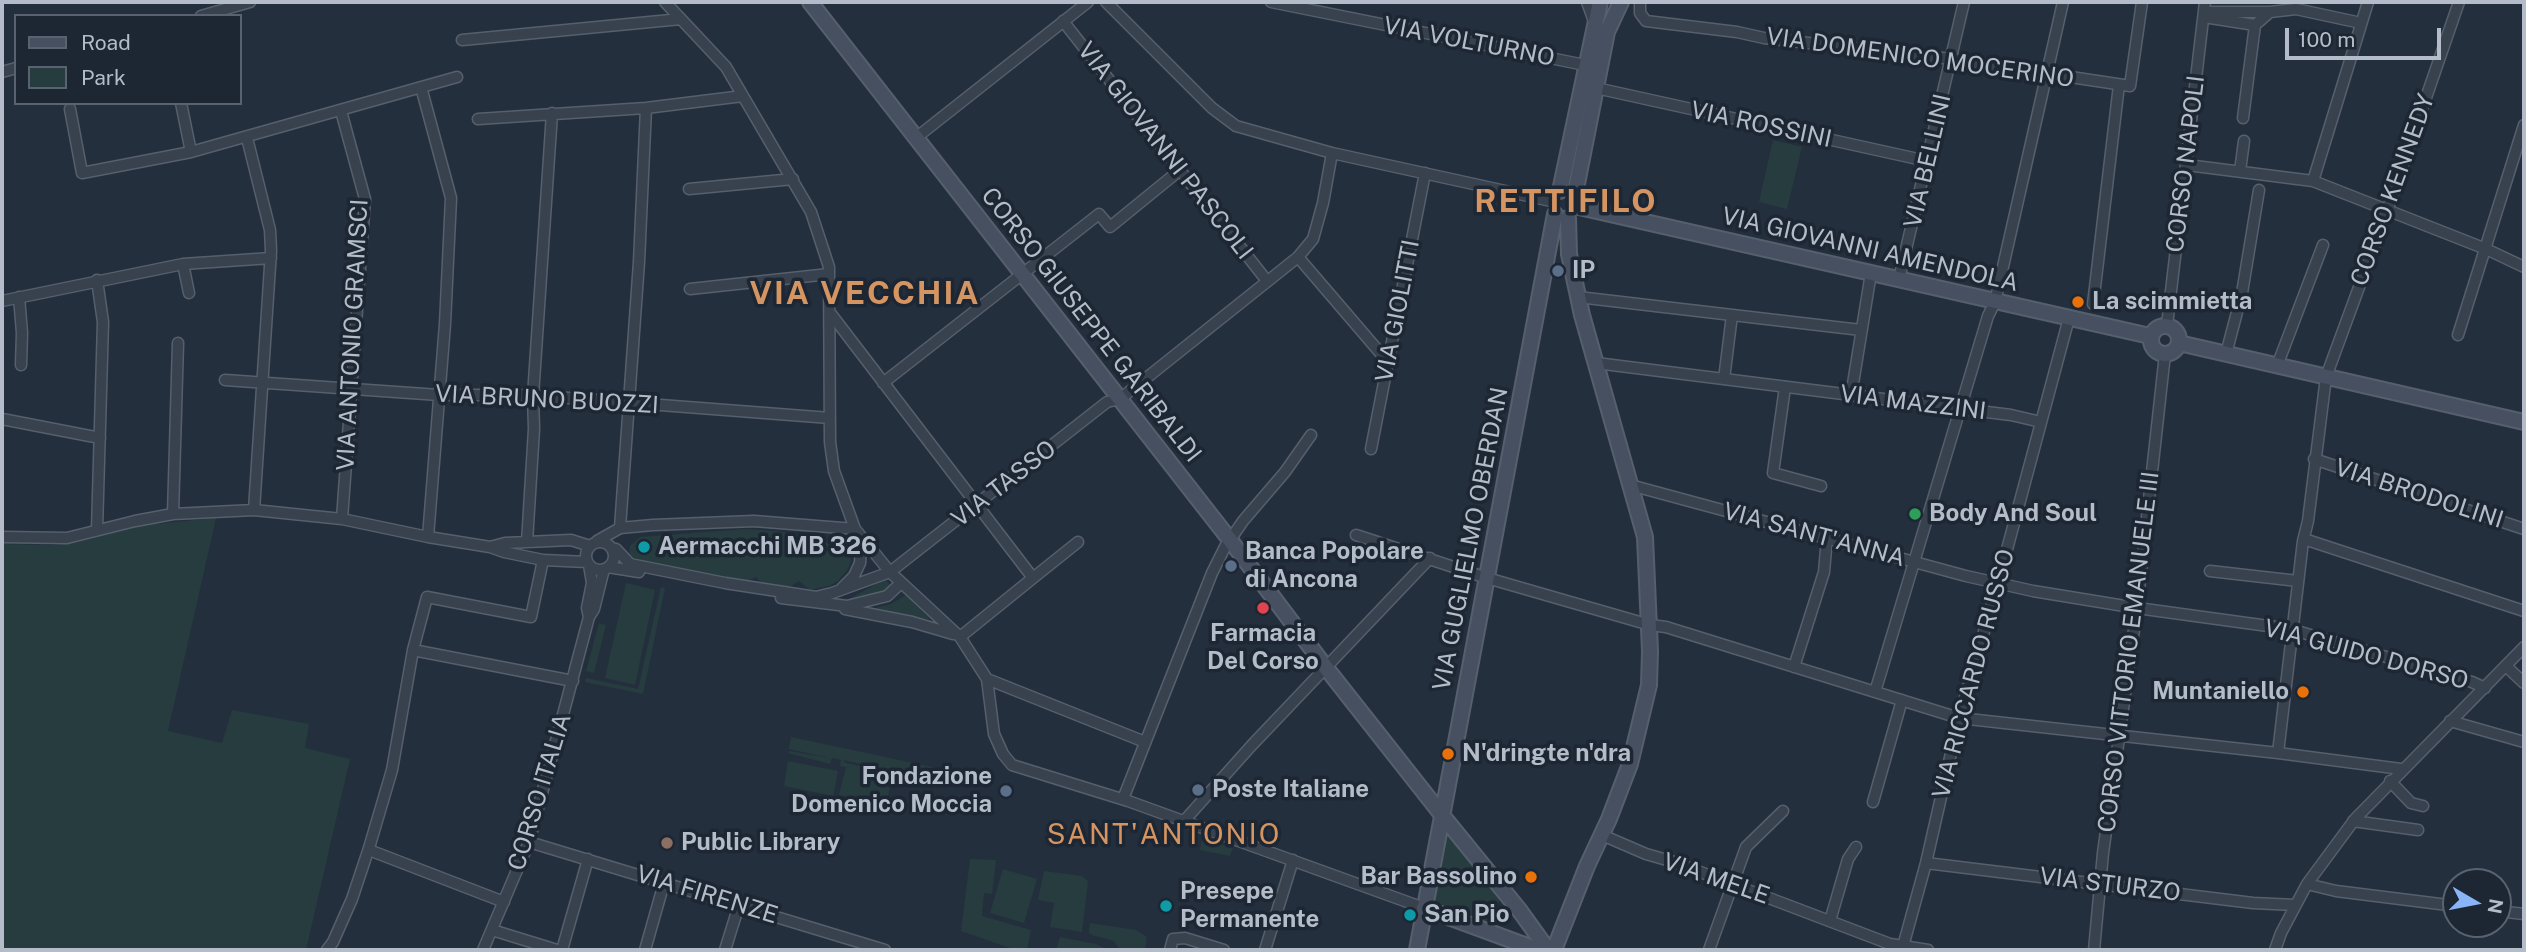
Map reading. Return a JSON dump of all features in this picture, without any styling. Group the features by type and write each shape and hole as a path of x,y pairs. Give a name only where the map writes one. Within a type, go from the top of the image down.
{"street":[{"path":"213,7 250,2"},
{"path":"665,2 726,67 811,212 829,274 830,442 834,471 861,548 858,569 844,586 821,600"},
{"name":"CORSO GIUSEPPE GARIBALDI","path":"810,2 1548,950"},
{"path":"917,137 1088,2"},
{"path":"1106,2 1212,108 1236,126 1558,206 1576,214 1606,32 1621,2"},
{"name":"VIA VOLTURNO","path":"1271,2 1585,65"},
{"path":"1587,2 1595,24"},
{"path":"1554,950 1629,764 1648,685 1650,625 1645,537 1572,276 1558,206 1600,2"},
{"name":"VIA DOMENICO MOCERINO","path":"1640,2 1640,13 1646,21 1764,38 1952,59 2119,85"},
{"name":"VIA BELLINI","path":"1899,279 1964,2"},
{"path":"1875,692 1988,316 1995,302 2063,2"},
{"path":"2093,304 2119,85 2130,86 2142,2"},
{"path":"2282,11 2292,2"},
{"path":"2313,181 2368,2"},
{"name":"CORSO KENNEDY","path":"2278,753 2326,377 2459,2"},
{"path":"2205,10 2270,12 2296,9 2361,23"},
{"path":"2205,10 2255,26 2270,12"},
{"name":"CORSO NAPOLI","path":"2167,325 2205,10"},
{"path":"462,40 681,19"},
{"name":"VIA GIOVANNI PASCOLI","path":"1063,21 1267,281"},
{"name":"CORSO NAPOLI","path":"2243,118 2255,26"},
{"path":"70,109 82,173 247,138 457,77"},
{"path":"421,87 451,198 445,324 428,537"},
{"name":"VIA ROSSINI","path":"1595,88 1927,161"},
{"path":"478,119 646,108 743,96"},
{"path":"181,105 191,152"},
{"path":"622,528 646,108"},
{"name":"VIA ANTONIO GRAMSCI","path":"341,111 365,198 342,519"},
{"path":"527,542 534,429 533,396 552,113"},
{"path":"2458,335 2524,125"},
{"path":"247,138 270,230 271,258 254,510"},
{"path":"2240,171 2245,141"},
{"path":"1332,152 1313,239 1298,257 1388,362"},
{"path":"2186,165 2313,181 2486,249 2524,267"},
{"path":"884,383 1099,214 1110,227 1180,170"},
{"name":"VIA GIOLITTI","path":"1371,449 1425,173"},
{"path":"689,189 793,179"},
{"name":"VIA GIOVANNI AMENDOLA","path":"1558,206 1569,190 1577,201 1871,273 2150,337"},
{"path":"2226,354 2242,293 2259,190"},
{"name":"VIA GUGLIELMO OBERDAN","path":"1417,950 1545,263 1558,206"},
{"path":"2277,366 2323,245"},
{"path":"1545,263 1569,254"},
{"name":"VIA TASSO","path":"821,600 890,572 1107,402 1120,399 1298,257"},
{"path":"2,301 183,264 271,258"},
{"path":"183,264 189,293"},
{"path":"1851,396 1871,273"},
{"path":"690,289 829,274"},
{"path":"97,281 103,322 97,530"},
{"path":"19,297 21,365"},
{"path":"1578,297 1861,330"},
{"path":"831,313 1032,578"},
{"path":"1724,379 1731,315"},
{"name":"VIA RICCARDO RUSSO","path":"1903,948 1926,863 1959,718 2069,318"},
{"path":"2167,325 2178,334 2179,343 2174,351 2165,354 2154,349 2150,337 2155,329 2167,325"},
{"path":"173,514 178,343"},
{"path":"2179,343 2524,422"},
{"name":"CORSO VITTORIO EMANUELE III","path":"2094,950 2118,736 2137,608 2165,354"},
{"name":"VIA MAZZINI","path":"1596,363 1961,408 2041,422"},
{"name":"VIA BRUNO BUOZZI","path":"225,380 439,395 533,396 830,418"},
{"path":"1785,387 1773,473 1821,486"},
{"path":"2,419 100,438"},
{"path":"1123,799 1212,573 1229,540 1285,472 1311,435"},
{"name":"VIA BRODOLINI","path":"2314,459 2524,529"},
{"name":"VIA SANT'ANNA","path":"1630,485 1998,583"},
{"path":"2,537 68,538 173,514 254,510 342,519 490,547 504,552 589,564 596,569 606,568 821,600 842,606 890,594 901,583"},
{"path":"589,564 586,554 594,544 622,528 754,521 855,529 890,572 960,637 988,679 994,734 1003,754 1012,765 1123,799 1538,950"},
{"path":"1356,535 1487,578 1650,625 1666,627 1959,718 2401,769"},
{"path":"1794,667 1824,572 1826,538"},
{"path":"2304,538 2524,611"},
{"path":"490,547 571,540 594,544 605,542 630,564 821,600 912,622 960,637"},
{"path":"960,637 1078,542"},
{"path":"606,568 613,561 612,548"},
{"path":"1184,821 1430,558"},
{"path":"327,950 352,899 392,770 413,650 427,597 531,617 543,559"},
{"name":"CORSO ITALIA","path":"589,564 592,583 587,608 589,617"},
{"name":"CORSO ITALIA","path":"483,950 529,842 589,617 594,609 606,568"},
{"path":"2210,571 2298,580"},
{"name":"VIA GUIDO DORSO","path":"1998,583 2137,608 2294,631 2472,682 2484,688"},
{"path":"2275,950 2307,884 2353,821 2401,769 2507,667 2524,647"},
{"name":"CORSO ITALIA","path":"413,650 573,681"},
{"path":"2507,667 2524,683"},
{"path":"988,679 1145,742"},
{"path":"1873,802 1902,700"},
{"path":"2451,721 2524,742"},
{"path":"2390,781 2411,803 2423,806"},
{"path":"1709,950 1745,847 1783,811"},
{"path":"2353,821 2418,830"},
{"name":"VIA MELE","path":"1602,835 1646,854 1903,948 1928,950"},
{"name":"VIA FIRENZE","path":"529,842 885,950"},
{"path":"1830,921 1849,859 1856,847"},
{"name":"CORSO ITALIA","path":"369,850 504,902"},
{"path":"492,930 560,950 588,859"},
{"path":"1265,950 1293,860"},
{"name":"VIA STURZO","path":"1926,863 2253,903 2295,905"},
{"path":"645,950 664,883"},
{"path":"2307,884 2336,891 2442,904"},
{"path":"725,950 738,905"},
{"path":"1510,939 1520,911"},
{"path":"1170,950 1173,939 1185,938 1224,950"}],"green space":[{"path":"1773,140 1802,147 1787,209 1759,202"},
{"path":"216,518 168,731 222,743 232,710 309,724 305,748 350,759 306,950 2,950 2,544 53,545 78,542 136,526"},
{"path":"746,529 776,531 851,544 848,569 838,581 829,586 810,590 799,581 788,588 763,584 756,577 745,582 632,558 629,554 630,546 640,537"},
{"path":"885,579 890,585 888,590 851,601 849,599"},
{"path":"626,583 655,590 635,685 605,678"},
{"path":"661,587 665,588 643,694 585,682 586,678 638,689"},
{"path":"906,595 931,620 875,608 891,604"},
{"path":"599,623 606,625 594,673 586,671"},
{"path":"791,737 956,772 953,784 843,760 904,778 840,766 841,760 832,758 830,764 788,753 789,751 830,758 789,749"},
{"path":"788,761 838,771 833,796 784,786"},
{"path":"846,767 892,777 886,805 839,795"},
{"path":"1443,829 1501,896 1488,926 1430,904"},
{"path":"1202,838 1233,848 1230,856 1200,850"},
{"path":"970,859 996,860 992,894 984,893 982,916 1031,930 1027,950 1016,950 961,931"},
{"path":"1003,869 1037,879 1024,923 990,913"},
{"path":"1044,871 1082,876 1088,881 1082,932 1050,927 1054,903 1038,900"},
{"path":"1090,923 1136,930 1147,937 1145,950 1120,950 1114,941 1089,933"},
{"path":"1060,937 1096,944 1109,950 1056,950"}],"place":[{"name":"IP","path":"1558,271"},
{"name":"La scimmietta","path":"2078,302"},
{"name":"Body And Soul","path":"1915,514"},
{"name":"Aermacchi MB 326","path":"644,547"},
{"name":"Banca Popolare di Ancona","path":"1231,566"},
{"name":"Farmacia Del Corso","path":"1263,608"},
{"name":"Muntaniello","path":"2303,692"},
{"name":"N'dringte n'dra","path":"1448,754"},
{"name":"Poste Italiane","path":"1198,790"},
{"name":"Fondazione Domenico Moccia","path":"1006,791"},
{"name":"Public Library","path":"667,843"},
{"name":"Bar Bassolino","path":"1531,877"},
{"name":"Presepe Permanente","path":"1166,906"},
{"name":"San Pio","path":"1410,915"}],"district":[{"name":"RETTIFILO","path":"1566,202"},
{"name":"VIA VECCHIA","path":"865,294"},
{"name":"SANT'ANTONIO","path":"1164,835"}]}
